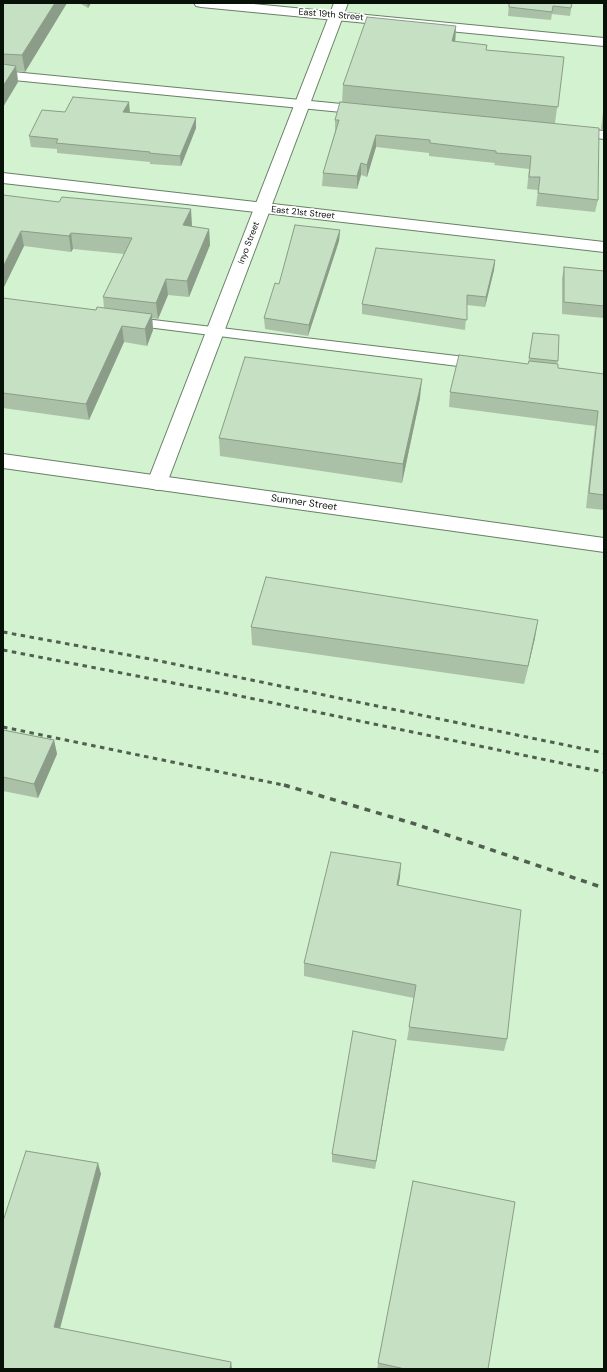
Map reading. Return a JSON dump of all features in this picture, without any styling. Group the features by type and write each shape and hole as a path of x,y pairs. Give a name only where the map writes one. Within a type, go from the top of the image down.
{"street":[{"name":"East 19th Street","path":"201,3 339,9 604,42"},
{"name":"Inyo Street","path":"157,483 339,9"},
{"name":"East 21st Street","path":"3,178 604,247"},
{"name":"Sumner Street","path":"3,461 604,545"}],"lane":[{"path":"3,75 374,111"},
{"path":"564,131 604,135"},
{"path":"113,319 493,366"}],"shaded area":[{"path":"3,3 604,3 604,1369 3,1369"}],"building":[{"path":"3,3 55,3 22,55 3,54"},
{"path":"509,3 572,3 571,8 553,6 552,12 509,7"},
{"path":"367,17 456,26 452,41 487,45 486,50 564,57 558,107 343,85"},
{"path":"3,64 16,66 3,86"},
{"path":"73,97 129,102 123,112 196,118 180,156 56,143 58,139 29,136 42,110 65,112"},
{"path":"340,102 599,128 598,200 538,193 540,177 529,177 531,156 496,153 496,151 430,143 430,140 376,135 367,165 361,163 357,176 323,173 339,120 335,120"},
{"path":"3,195 59,202 62,197 191,209 183,225 209,229 187,281 166,279 156,303 103,297 132,238 71,233 69,236 21,231 3,267"},
{"path":"295,225 340,230 309,325 264,318 275,283 279,284"},
{"path":"376,248 495,260 486,297 467,295 467,320 362,304"},
{"path":"564,267 604,271 604,306 564,302"},
{"path":"3,298 96,310 97,307 152,314 145,329 122,326 86,404 3,393"},
{"path":"533,333 559,335 558,361 529,358"},
{"path":"459,355 528,364 529,361 558,364 558,368 604,374 604,495 589,493 598,411 450,392"},
{"path":"245,357 422,379 403,464 219,438"},
{"path":"266,577 538,620 528,666 251,627"},
{"path":"3,730 54,740 34,784 3,777"},
{"path":"331,852 401,863 397,885 521,910 507,1039 409,1027 416,985 304,963"},
{"path":"353,1031 396,1040 376,1161 332,1154"},
{"path":"26,1151 98,1163 54,1327 231,1362 230,1369 3,1369 3,1221"},
{"path":"413,1181 515,1202 488,1369 405,1369 378,1363"}],"railway":[{"path":"3,632 150,659 604,753"},
{"path":"3,650 235,695 604,772"},
{"path":"3,727 286,786"},
{"path":"286,786 415,824 604,888"}]}
